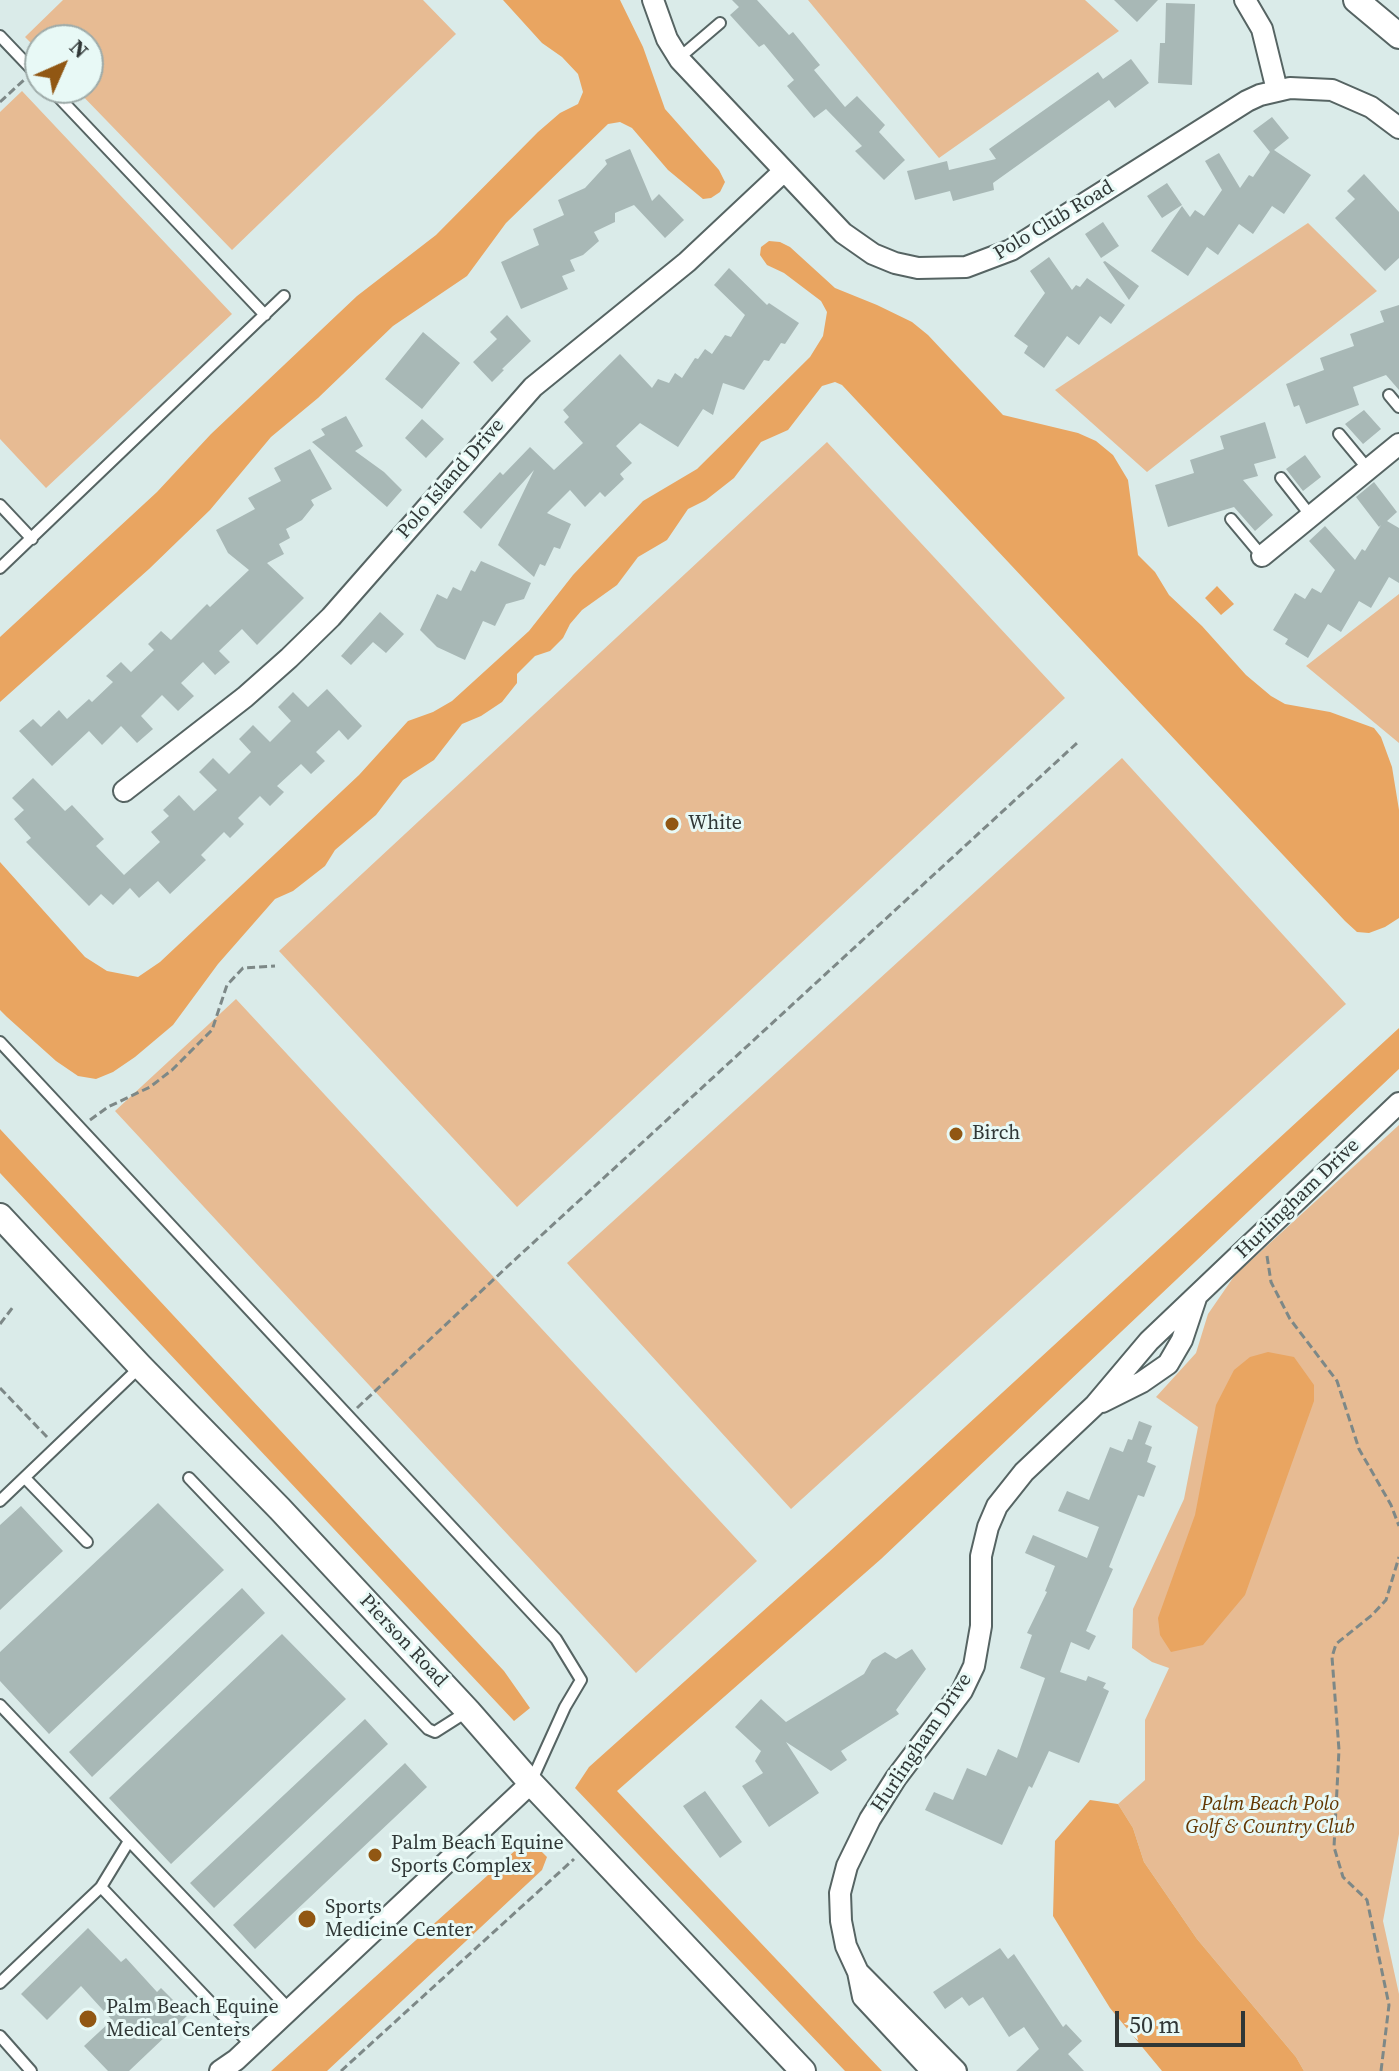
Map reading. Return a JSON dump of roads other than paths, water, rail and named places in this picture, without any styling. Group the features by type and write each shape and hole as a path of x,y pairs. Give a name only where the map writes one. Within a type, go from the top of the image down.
{"street":[{"name":"Polo Club Road","path":"653,0 667,39 679,58 843,233 873,254 918,268 966,267 1011,250 1247,101 1277,90 1304,87 1346,94 1371,107 1399,128"},
{"path":"1245,0 1262,29 1277,90"},
{"path":"1356,0 1399,36"},
{"name":"Polo Island Drive","path":"124,791 245,697 289,658 331,617 533,387 687,262 784,171"},
{"path":"1262,556 1399,444"},
{"name":"Hurlingham Drive","path":"932,2071 863,1997 858,1972 846,1946 840,1893 847,1866 870,1819 896,1778 962,1691 974,1666 981,1626 981,1556 997,1506 1014,1482 1095,1405 1149,1341 1399,1103"},
{"name":"Pierson Road","path":"0,1216 280,1509 531,1783 803,2071"},
{"name":"Hurlingham Drive","path":"1095,1405 1142,1382 1168,1364 1182,1340 1197,1295"},
{"path":"220,2071 531,1783"},
{"name":"Hurlingham Drive","path":"858,1972 956,2071"}],"lane":[{"path":"679,58 720,23"},
{"path":"0,36 24,61"},
{"path":"65,104 265,315"},
{"path":"0,568 284,296"},
{"path":"1389,395 1399,407"},
{"path":"1339,434 1368,469"},
{"path":"1281,478 1311,516"},
{"path":"0,505 32,539"},
{"path":"1231,519 1262,556"},
{"path":"0,1042 556,1639 581,1680 565,1707 531,1783"},
{"path":"0,1501 141,1367"},
{"path":"25,1478 87,1542"},
{"path":"189,1478 428,1729 435,1732 468,1711"},
{"path":"0,1705 289,2009"},
{"path":"0,1983 101,1887 129,1841"},
{"path":"101,1887 251,2045"},
{"path":"0,2036 31,2071"}],"place":[{"name":"White","path":"672,824"},
{"name":"Birch","path":"956,1134"},
{"name":"Palm Beach Equine Sports Complex","path":"375,1855"},
{"name":"Sports Medicine Center","path":"307,1919"},
{"name":"Palm Beach Equine Medical Centers","path":"88,2019"}],"park label":[{"name":"Palm Beach Polo Golf & Country Club","path":"1270,1816"}]}
